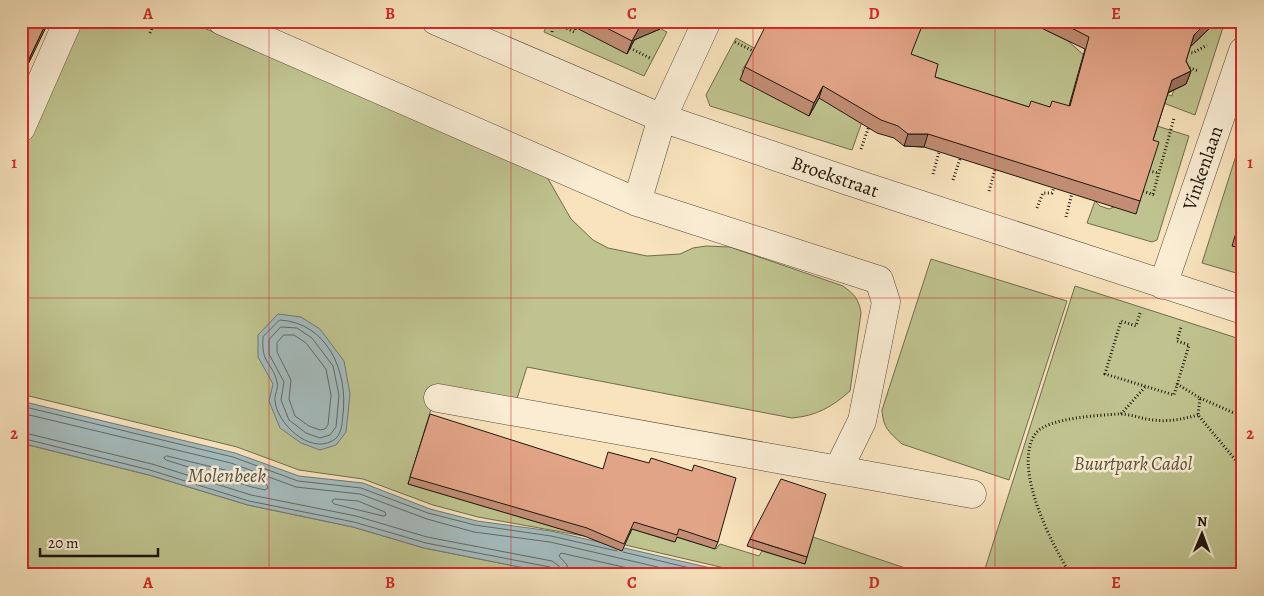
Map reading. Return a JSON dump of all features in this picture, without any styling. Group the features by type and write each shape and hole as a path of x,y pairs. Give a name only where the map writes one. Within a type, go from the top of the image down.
{"street":[{"path":"21,128 68,21"},
{"path":"222,21 636,202 879,280 886,302 862,421 838,470"},
{"name":"Broekstraat","path":"436,21 662,118 850,182 1243,310"},
{"path":"636,202 662,118 707,21"},
{"name":"Vinkenlaan","path":"1156,283 1243,51"},
{"path":"438,398 972,494"}],"path":[{"path":"150,34 155,21"},
{"path":"551,33 554,22 574,32 576,27"},
{"path":"1183,66 1204,72"},
{"path":"1153,194 1174,118"},
{"path":"860,154 871,120"},
{"path":"933,173 939,152"},
{"path":"954,180 960,159"},
{"path":"989,192 995,170"},
{"path":"1149,171 1159,173"},
{"path":"1037,207 1043,193 1052,193 1054,186"},
{"path":"1066,216 1072,193"},
{"path":"1156,283 1136,326 1121,321 1105,374 1174,395 1189,344 1177,341 1192,293"},
{"path":"1177,384 1200,398 1243,416"},
{"path":"1121,414 1146,386"},
{"path":"1200,398 1198,415 1243,469"},
{"path":"1071,575 1059,557 1039,511 1027,461 1030,446 1036,432 1047,424 1121,414 1154,420 1181,420 1198,415"},
{"path":"1240,575 1243,567"}],"green space":[{"path":"76,21 188,21 547,177 571,219 593,240 608,248 647,256 680,254 693,248 706,246 730,247 843,286 853,294 859,304 861,313 850,391 837,402 816,413 792,418 527,367 514,408 437,390 408,484 585,536 590,523 630,534 632,529 674,542 676,537 716,549 720,544 759,556 762,551 805,564 813,537 926,575 755,575 595,538 478,517 433,505 363,479 299,470 237,447 21,394 21,150"},
{"path":"548,21 566,21 627,53 635,40 639,38 645,21 667,32 644,76 544,32"},
{"path":"858,21 1050,21 1045,30 1068,41 1094,64 1120,79 1172,96 1174,89 1180,87 1190,21 1225,21 1195,115 1132,91 1125,116 1189,136 1157,240 1152,242 1087,223 1095,201 1100,206 1109,209 1114,207 1066,119 1045,119 884,60 852,150 710,106 706,95 736,38 756,49 742,70 743,75 809,116"},
{"path":"1240,143 1243,144 1243,211 1237,246 1239,251 1243,252 1243,275 1202,263"},
{"path":"931,259 1067,301 1009,480 902,444 885,426 882,410"},
{"name":"Buurtpark Cadol","path":"1075,286 1243,340 1243,575 983,575"},
{"path":"21,443 149,475 248,505 353,527 424,548 560,575 21,575"}],"water":[{"path":"278,314 301,317 320,329 344,361 350,394 346,432 336,445 320,450 301,443 280,428 269,401 273,384 258,357 258,335"},
{"name":"Molenbeek","path":"21,401 235,453 299,476 363,483 430,509 477,521 551,531 741,575 560,575 424,548 353,527 248,505 149,475 21,443"}],"building":[{"path":"21,21 47,21 21,76"},
{"path":"593,21 653,21 639,28 632,41"},
{"path":"768,21 924,21 911,54 938,64 935,77 1029,107 1031,101 1050,107 1052,101 1070,106 1089,37 1058,21 1208,21 1194,35 1186,61 1191,71 1172,80 1153,140 1159,142 1140,201 928,134 908,134 898,126 881,120 823,86 814,103 745,67"},
{"path":"1243,213 1243,234 1237,233"},
{"path":"430,414 603,469 608,452 649,463 651,458 692,471 694,465 736,478 718,542 679,529 677,535 634,522 624,544 587,528 410,477"},
{"path":"781,479 826,494 807,557 750,539"}]}
